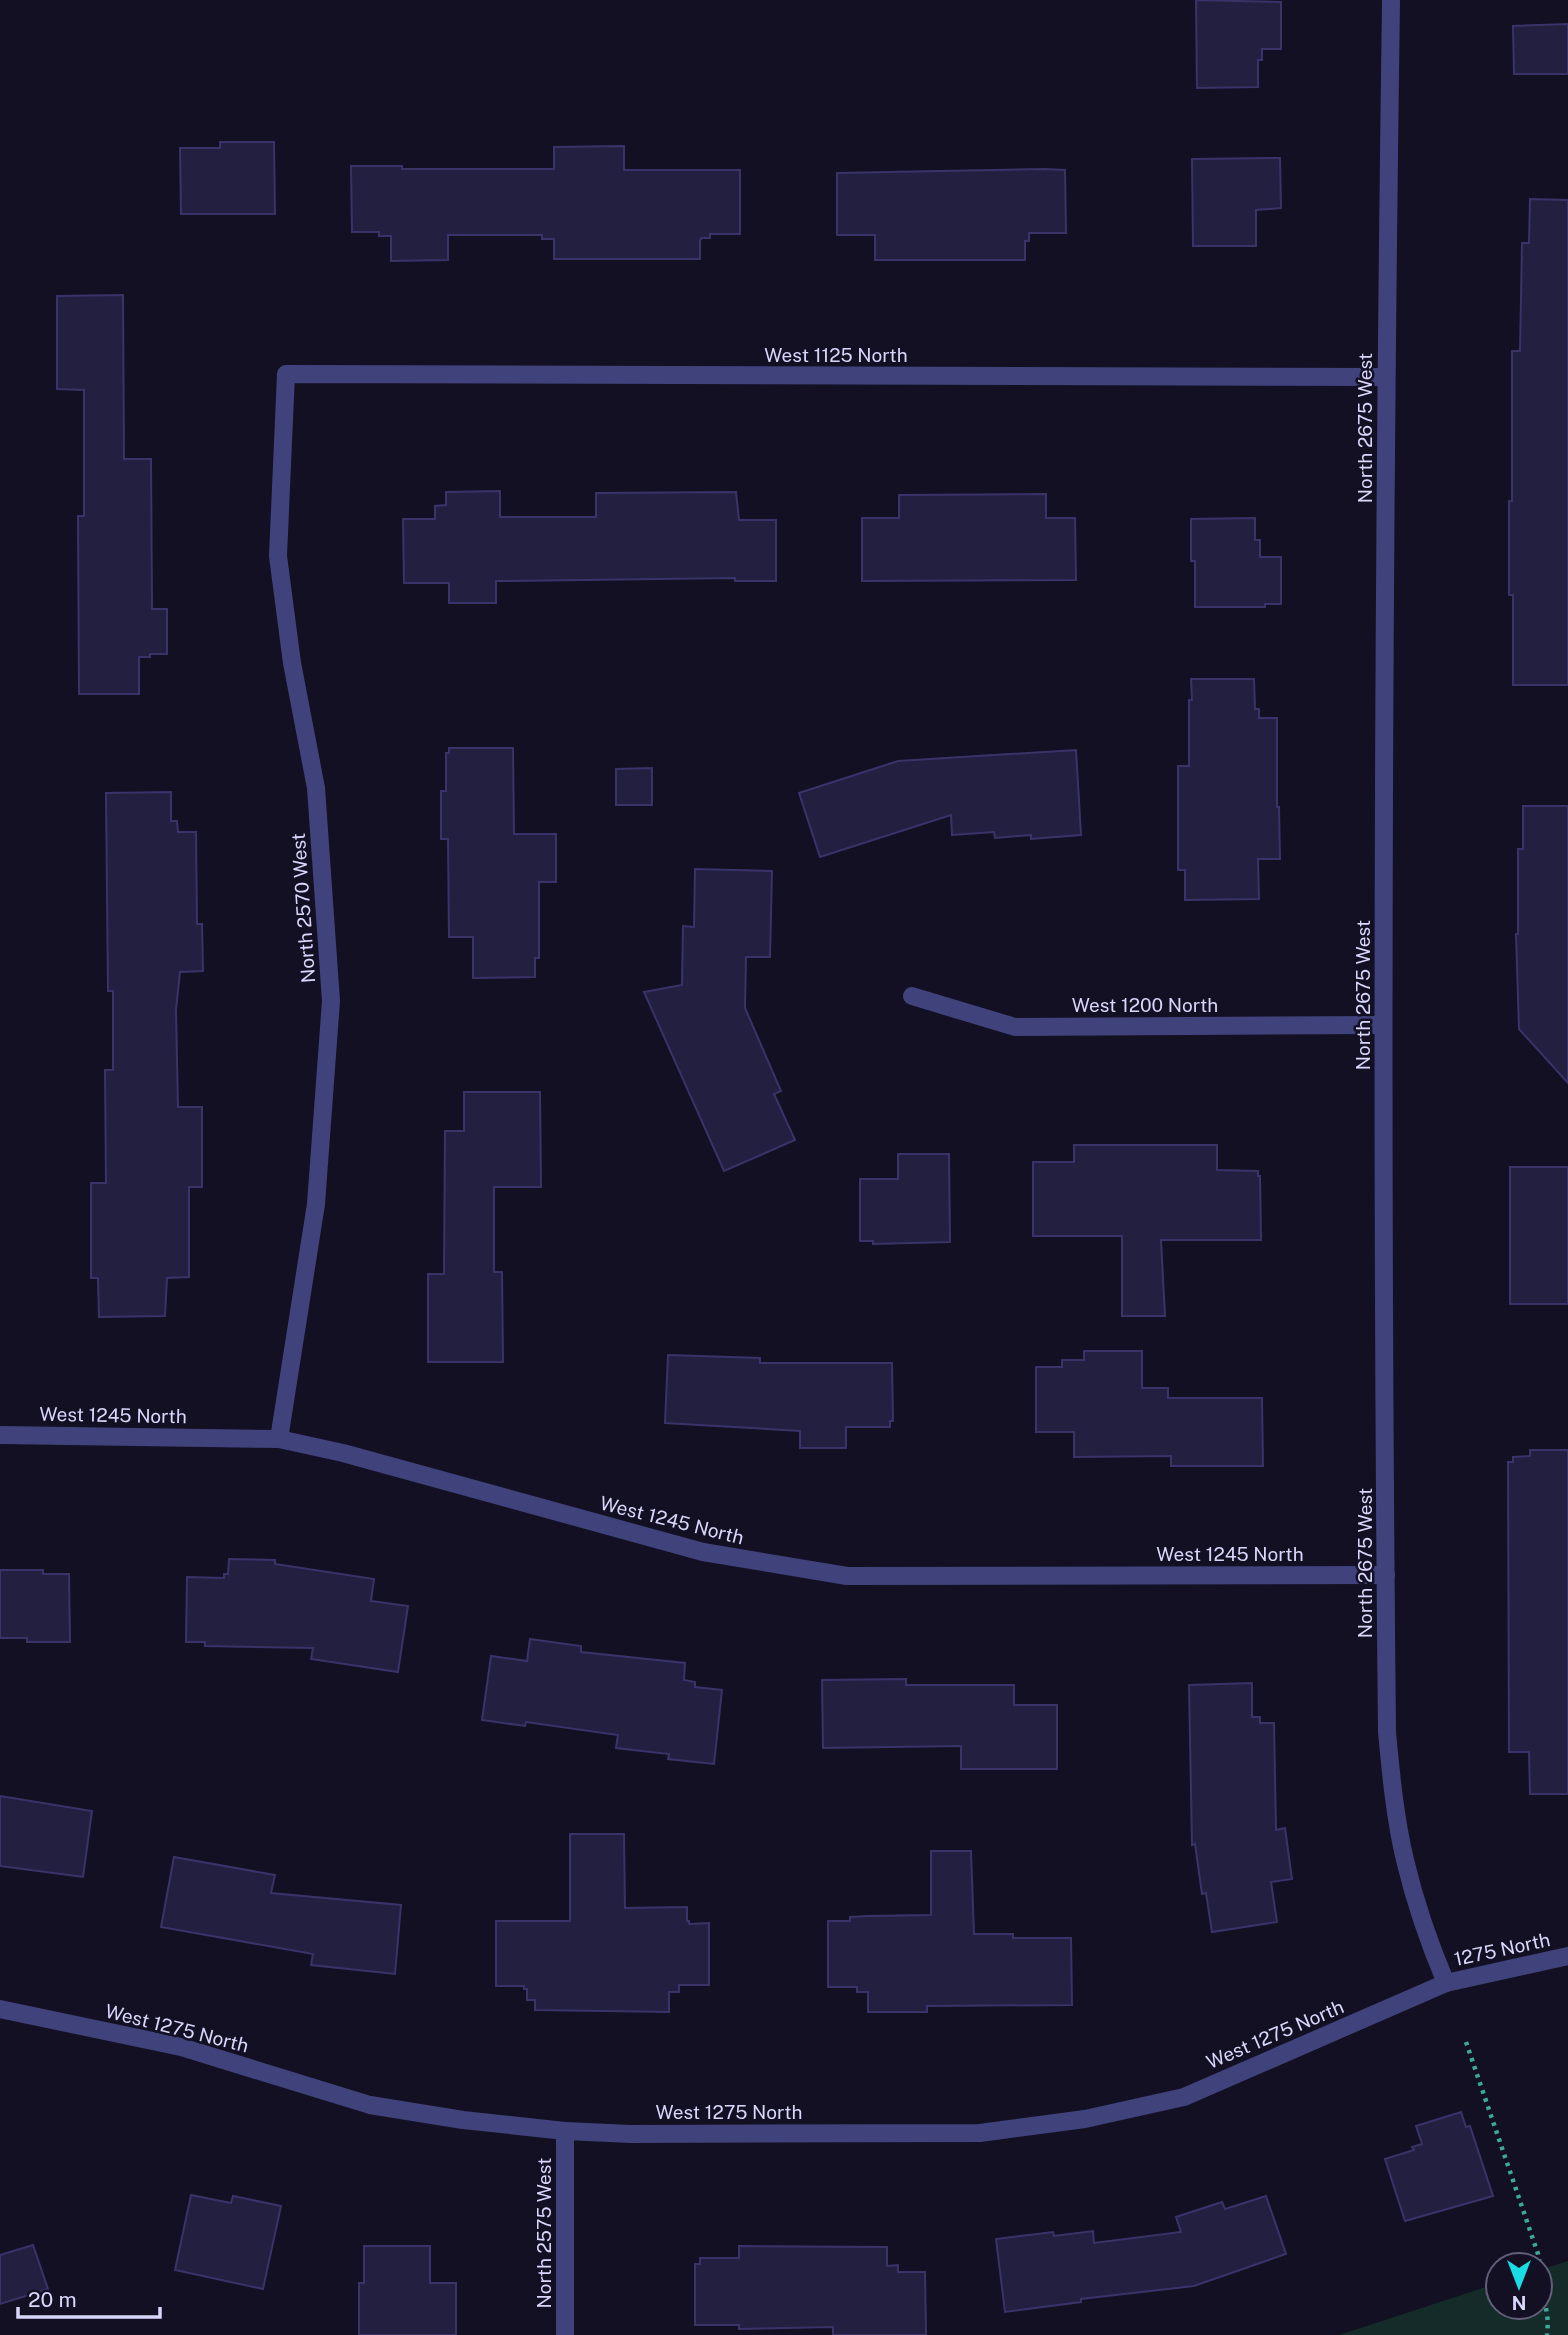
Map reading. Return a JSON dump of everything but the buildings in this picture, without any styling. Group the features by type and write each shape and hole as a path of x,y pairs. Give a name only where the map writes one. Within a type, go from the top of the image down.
{"street":[{"name":"North 2675 West","path":"1391,0 1383,1024 1387,1732 1393,1797 1405,1860 1427,1936 1446,1983"},
{"name":"West 1125 North","path":"286,374 1386,377"},
{"name":"North 2570 West","path":"279,1439 316,1204 331,1001 316,788 292,663 278,556 286,374"},
{"name":"West 1200 North","path":"912,996 1015,1027 1383,1024"},
{"name":"West 1245 North","path":"0,1435 279,1439 343,1453 703,1552 847,1576 1386,1575"},
{"name":"1275 North","path":"1446,1983 1568,1956"},
{"name":"West 1275 North","path":"0,2009 181,2047 370,2105 463,2120 565,2131 631,2134 980,2133 1085,2119 1184,2097 1446,1983"},
{"name":"North 2575 West","path":"565,2131 565,2335"}],"path":[{"path":"1466,2042 1537,2251"}],"green space":[{"path":"1568,2261 1568,2335 1339,2335 1484,2288 1484,2321 1554,2321 1554,2266"}]}
